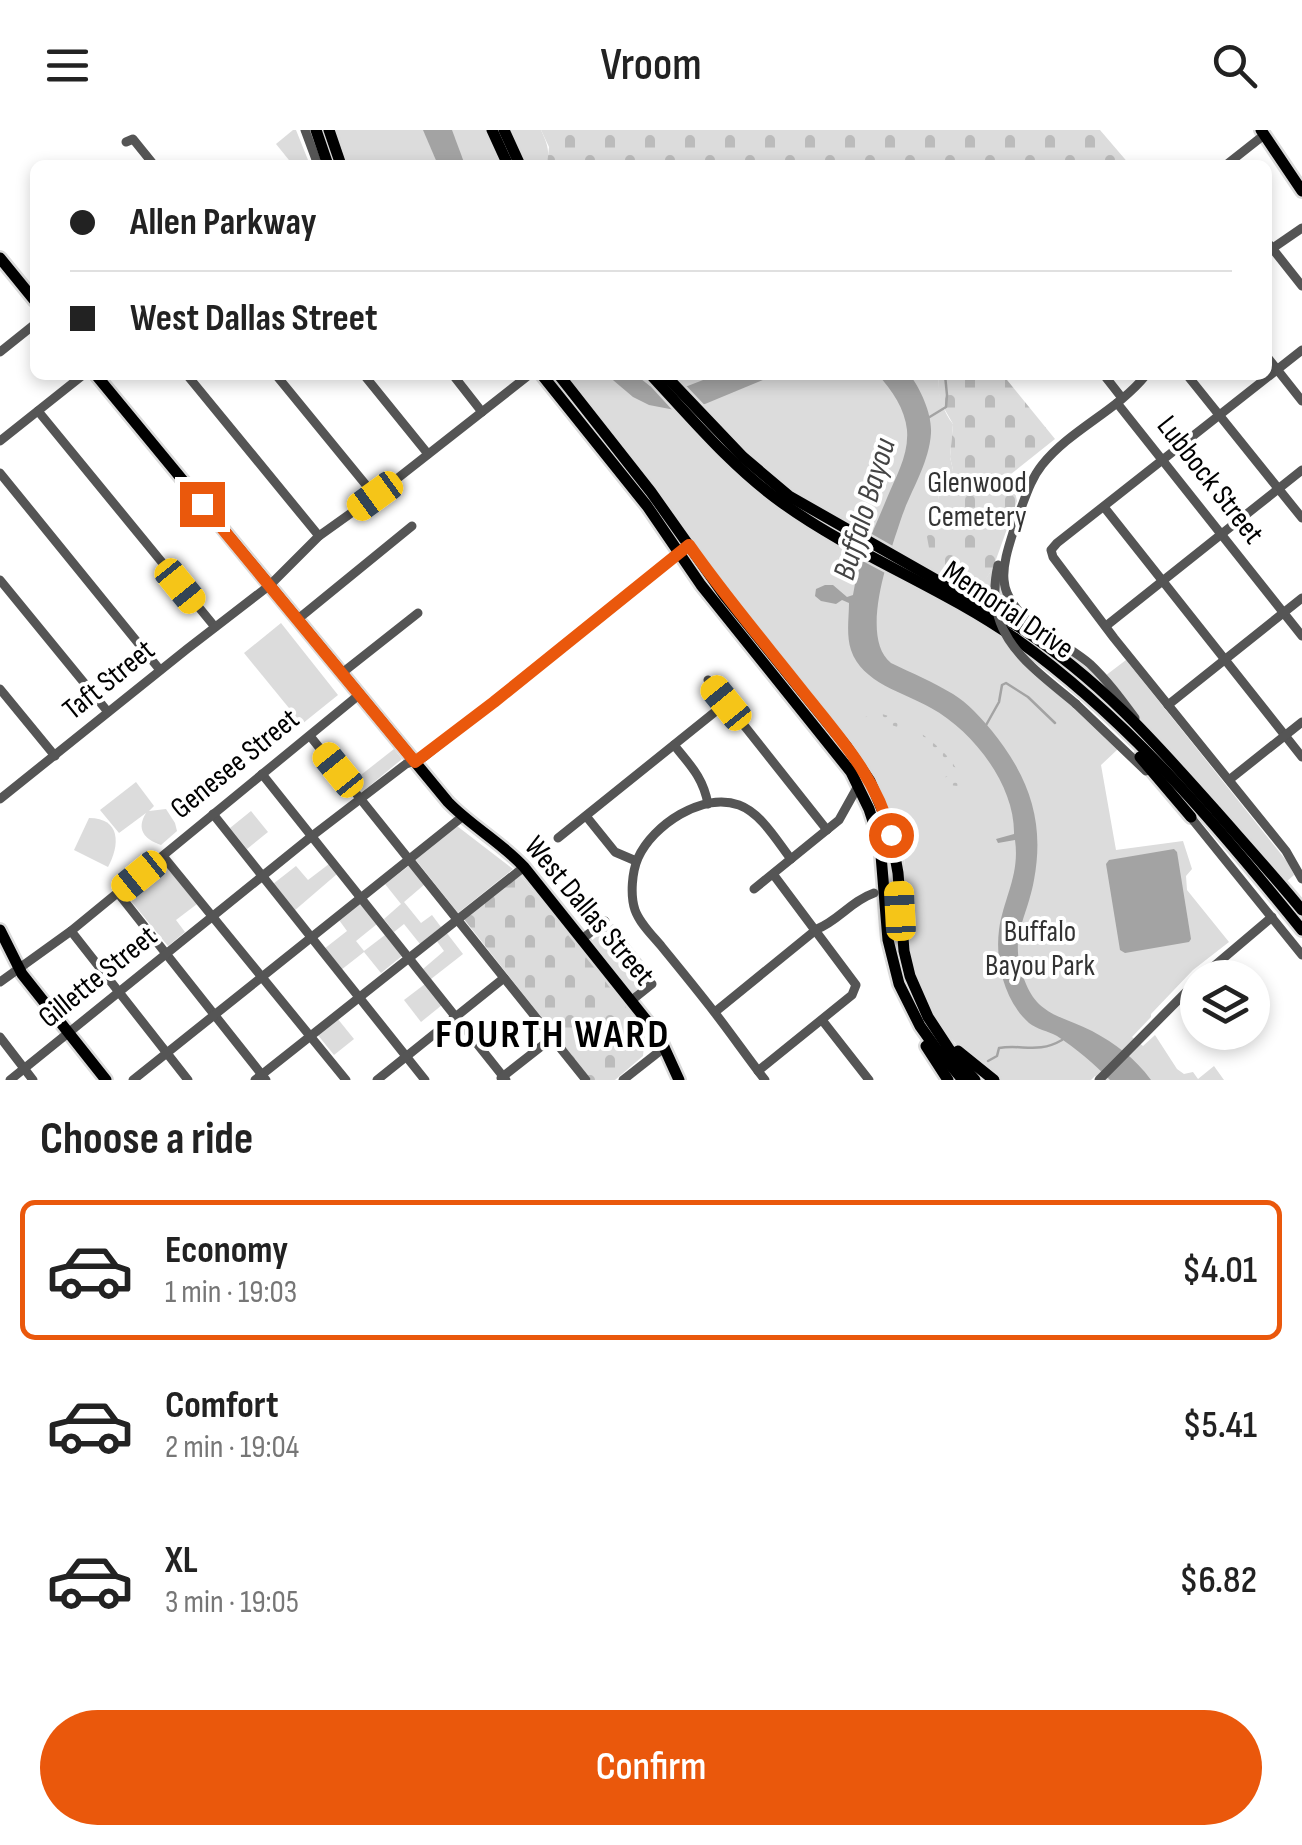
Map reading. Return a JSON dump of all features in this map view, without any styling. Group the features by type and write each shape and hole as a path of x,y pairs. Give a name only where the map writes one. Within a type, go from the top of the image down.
{"main road":[{"path":"316,130 326,160"},
{"path":"329,130 339,160"},
{"path":"492,130 506,160"},
{"path":"504,130 518,160"},
{"path":"1265,132 1302,190"},
{"path":"0,258 30,294"},
{"name":"West Dallas Street","path":"100,380 462,817 524,866 632,1000 666,1047 679,1080"},
{"path":"546,380 848,747 870,781 894,845 910,976 936,1029 975,1080"},
{"path":"563,380 651,492 714,600 842,760 858,786 870,809 880,844 888,940 895,971 919,1036 948,1080"},
{"name":"Memorial Drive","path":"657,380 773,484 841,532 1016,639 1103,710 1160,767 1302,930"},
{"name":"Memorial Drive","path":"669,380 698,417"},
{"path":"682,519 684,549"},
{"name":"Memorial Drive","path":"917,575 998,614 1047,645 1098,685 1146,732 1302,910"},
{"path":"1103,710 1190,817"},
{"path":"900,911 904,883 902,838"},
{"path":"0,930 18,968 106,1080"},
{"path":"909,1006 935,1047 963,1080"},
{"path":"936,1029 994,1080"}],"street":[{"path":"305,130 316,160"},
{"path":"1232,160 1265,132"},
{"path":"126,142 133,139 150,160"},
{"path":"1272,246 1302,228"},
{"path":"1272,251 1302,286"},
{"path":"0,352 30,328"},
{"path":"1272,374 1302,350"},
{"path":"1272,363 1302,401"},
{"path":"0,442 77,380"},
{"path":"191,380 319,536"},
{"path":"280,380 375,496"},
{"path":"368,380 428,454"},
{"path":"457,380 482,412"},
{"name":"Taft Street","path":"0,798 270,585 319,536 523,380"},
{"name":"Lubbock Street","path":"1107,380 1162,460 1302,636"},
{"path":"1141,380 1058,448 1031,482 998,565 994,599 999,620 1028,665 1076,704 1190,817 1302,954"},
{"path":"1191,380 1302,518"},
{"path":"1264,380 1051,550 1106,626 1286,851 1302,878"},
{"path":"38,411 215,627"},
{"path":"1106,626 1302,470"},
{"path":"0,473 160,670"},
{"path":"1104,506 1302,757"},
{"path":"1020,512 1004,572 1004,584 1013,605 1030,622 1088,662 1146,732"},
{"path":"298,619 412,526"},
{"name":"Gillette Street","path":"10,1080 312,836 494,702 684,549"},
{"path":"0,580 108,712"},
{"path":"1168,705 1302,598"},
{"path":"342,673 418,613"},
{"path":"708,680 827,830"},
{"path":"0,688 54,756"},
{"name":"Genesee Street","path":"0,982 72,930 360,694"},
{"path":"558,838 726,703"},
{"path":"1229,780 1302,722"},
{"path":"310,736 586,1080"},
{"path":"674,745 705,786 708,804"},
{"path":"262,774 503,1079 552,1038"},
{"path":"754,889 839,820 858,786"},
{"path":"765,1080 636,912 636,861 664,826 687,811 708,804 732,803 754,814 791,859"},
{"path":"213,814 425,1080"},
{"path":"586,816 615,852 636,861"},
{"path":"134,1080 462,817"},
{"path":"163,856 346,1080"},
{"path":"118,893 261,1078 524,866"},
{"path":"758,1071 852,996 856,985 773,874"},
{"path":"715,1012 859,898 874,893"},
{"path":"1222,960 1272,918"},
{"path":"582,939 605,921"},
{"path":"72,930 188,1080"},
{"path":"376,1080 504,978"},
{"path":"632,1000 652,984"},
{"path":"1099,1080 1180,998"},
{"path":"822,1020 869,1080"},
{"path":"0,1037 34,1080"},
{"path":"623,1080 666,1047"}],"green space":[{"path":"296,130 308,160 289,160 276,144"},
{"path":"333,130 541,130 548,160 346,160"},
{"path":"541,130 1100,130 1126,160 548,160 549,147"},
{"name":"Buffalo Bayou Park","path":"572,380 939,380 941,401 953,424 953,470 939,494 929,526 979,589 993,568 1001,574 1004,597 1017,616 914,561 904,580 1003,638 1025,666 1118,749 1101,765 1116,850 1183,841 1192,869 1186,876 1187,890 1229,942 1206,960 1180,960 1180,984 1132,1037 1143,1046 1155,1035 1184,1074 1193,1072 1198,1079 1214,1066 1224,1080 1100,1080 1095,1076 1091,1080 999,1080 961,1049 946,1033 924,996 909,949 904,856 878,783 863,758 714,570"},
{"name":"Glenwood Cemetery","path":"939,380 1007,380 1055,439 1011,474 1017,501 993,568 980,589 944,570 930,553 927,537 945,476 953,470 953,424 938,389"},
{"path":"281,623 338,695 302,724 244,653"},
{"path":"1126,660 1289,864 1294,875 1286,882 1105,676"},
{"path":"882,714 918,731 941,750 958,771 958,786 948,785 948,765 933,749 929,750 901,728 865,717"},
{"path":"394,749 402,759 361,793 352,782"},
{"path":"136,782 154,806 149,811 166,809 175,823 177,831 161,845 143,833 146,813 119,833 100,810"},
{"path":"251,811 268,832 247,849 230,828"},
{"path":"89,818 107,823 115,834 115,850 108,867 74,850"},
{"path":"457,826 513,869 458,913 415,859"},
{"path":"329,864 337,874 294,911 273,884 296,866 308,880"},
{"path":"165,865 197,904 176,920 185,932 168,946 126,895"},
{"path":"410,865 425,884 404,902 421,923 432,915 441,927 420,944 404,924 394,932 384,919 401,904 385,884"},
{"path":"520,875 619,996 645,1034 643,1056 615,1080 591,1080 463,918"},
{"path":"360,903 377,924 356,941 364,951 385,935 402,956 381,973 364,952 341,970 324,949 347,931 339,920"},
{"path":"613,924 655,976 633,993 591,941"},
{"path":"446,932 463,954 431,979 423,969 444,951 436,940"},
{"path":"425,984 442,1005 421,1022 404,1000"},
{"path":"337,1018 354,1039 334,1055 317,1034"}],"shaded area":[{"path":"423,130 452,130 463,160 436,160"},
{"path":"613,380 685,387 703,380 763,380 705,404 675,410 633,397"},
{"path":"882,380 913,380 925,402 931,433 927,456 904,511 879,596 877,635 882,651 891,663 969,706 1005,748 1024,783 1035,819 1037,859 1018,954 1031,995 1045,1009 1117,1046 1151,1080 1110,1080 1057,1036 1032,1025 1013,1004 998,955 1001,918 1016,853 1015,840 998,843 996,839 1014,834 1012,815 999,779 976,745 947,718 864,671 849,644 849,603 821,601 815,596 816,589 825,585 833,585 847,597 853,595 863,558 904,457 907,430 893,393"},
{"path":"1174,849 1191,939 1125,953 1120,950 1106,864 1109,860"}],"waterway":[{"path":"928,418 946,407 946,380"},
{"path":"985,727 1006,683 1028,697 1055,723"},
{"path":"988,1061 997,1056 999,1048 1038,1048 1062,1040"}],"district":[{"name":"FOURTH WARD","path":"553,1035"}],"route":[{"path":"202,504 415,762 689,545 848,747 876,793 891,835"}],"water label":[{"name":"Buffalo Bayou","path":"865,509"}]}
